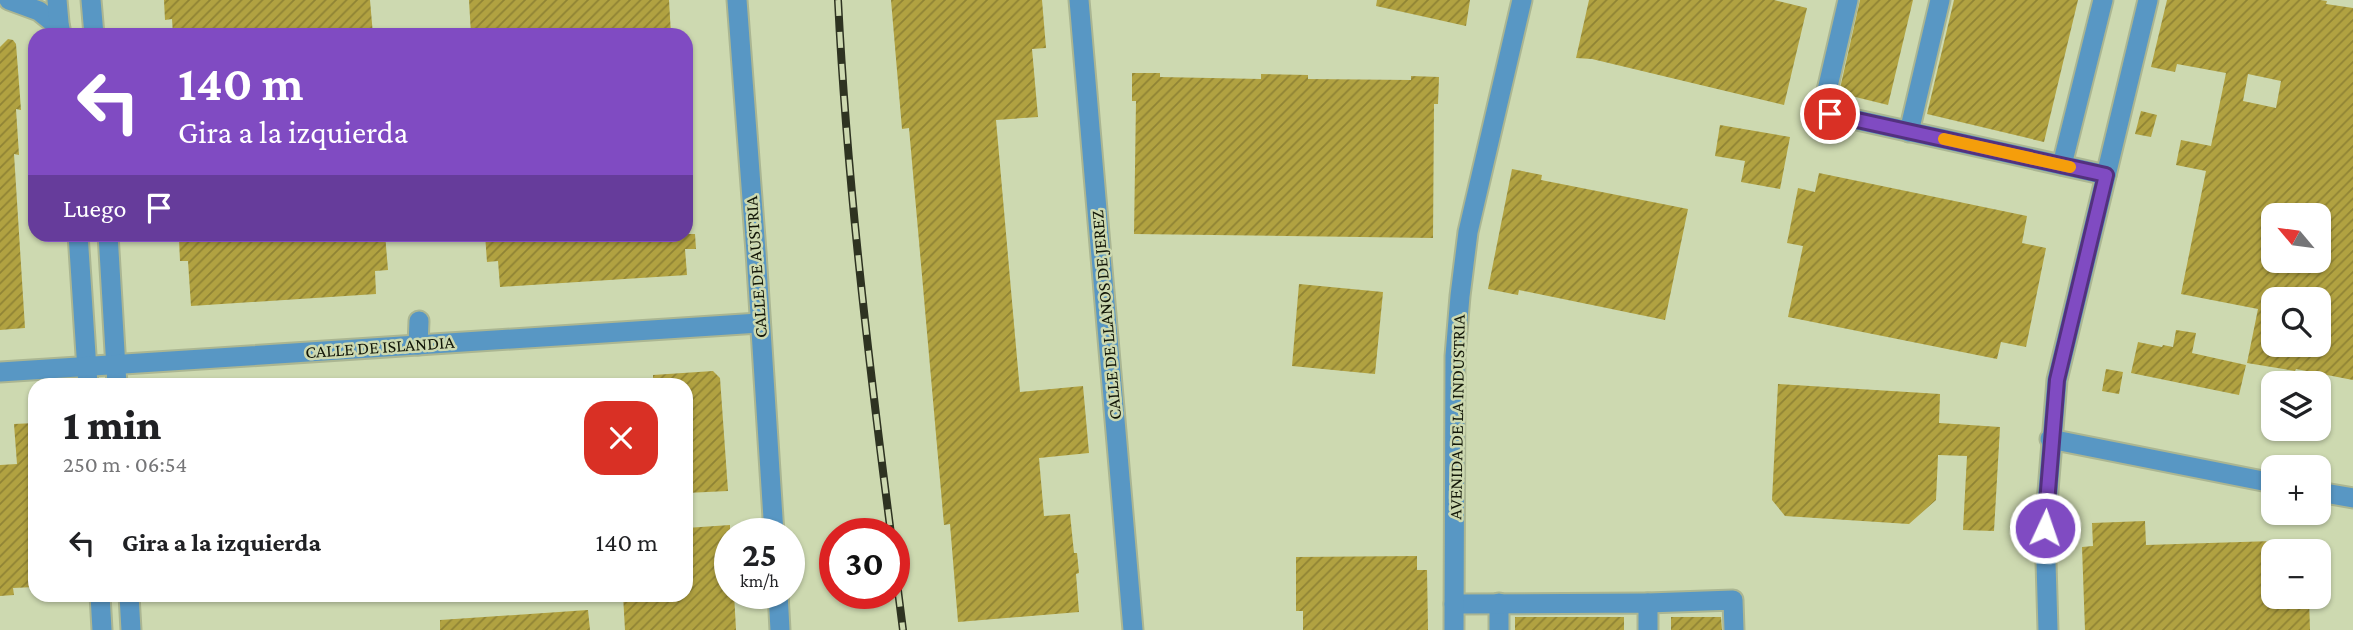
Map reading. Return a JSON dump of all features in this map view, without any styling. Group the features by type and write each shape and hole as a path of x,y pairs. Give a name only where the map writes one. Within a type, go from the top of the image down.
{"street":[{"path":"9,0 38,11 56,28"},
{"path":"57,0 60,28"},
{"path":"92,0 94,28"},
{"name":"CALLE DE AUSTRIA","path":"737,0 773,518"},
{"name":"CALLE DE LLANOS DE JEREZ","path":"1079,0 1133,630"},
{"name":"AVENIDA DE LA INDUSTRIA","path":"1454,630 1455,356 1460,296 1468,232 1522,0"},
{"path":"1848,0 1825,99 1830,114 2106,175"},
{"path":"1909,132 1940,0"},
{"path":"2062,165 2103,0"},
{"path":"2048,630 2045,528 2050,439 2057,380 2148,0"},
{"path":"79,242 87,376"},
{"path":"108,242 117,378"},
{"path":"418,345 419,321"},
{"name":"CALLE DE ISLANDIA","path":"0,372 87,376 116,364 759,323"},
{"path":"2050,439 2261,481"},
{"path":"2331,494 2353,498"},
{"path":"1454,604 1733,600 1734,630"},
{"path":"100,602 102,630"},
{"path":"129,602 131,630"},
{"path":"1499,603 1499,630"},
{"path":"1648,603 1648,630"},
{"path":"779,609 780,630"}],"building":[{"path":"164,0 370,0 372,28 173,28 172,19 165,20"},
{"path":"469,0 669,0 671,28 471,28"},
{"path":"891,0 1042,0 1046,48 1032,49 1038,117 996,120 1020,392 1083,386 1089,453 1039,458 1044,516 1070,514 1079,573 1076,574 1079,612 958,622 950,524 944,525 909,128 902,129"},
{"path":"1377,0 1470,0 1466,26 1376,6"},
{"path":"1589,0 1774,0 1807,8 1784,105 1592,59 1576,58"},
{"path":"1860,0 1913,0 1888,105 1839,93"},
{"path":"1954,0 2078,0 2044,142 1927,114"},
{"path":"2167,0 2320,0 2327,1 2326,4 2353,8 2353,380 2331,376 2331,371 2295,371 2247,363 2258,309 2181,294 2206,171 2176,165 2181,140 2211,146 2226,73 2177,64 2175,72 2151,67","holes":["2248,74 2281,81 2276,108 2243,101"]},
{"path":"8,39 16,44 21,110 16,109 19,155 14,154 25,328 0,330 0,47"},
{"path":"1132,73 1160,73 1160,77 1261,79 1261,74 1308,75 1308,79 1411,80 1411,76 1439,77 1438,104 1434,104 1433,238 1134,234 1136,101 1132,101"},
{"path":"2141,111 2157,115 2151,137 2135,134"},
{"path":"1720,125 1790,137 1780,189 1741,182 1745,161 1715,156"},
{"path":"1512,169 1542,175 1541,180 1688,209 1665,320 1519,290 1518,295 1488,289"},
{"path":"1819,173 2027,216 2022,243 2046,248 2026,347 2001,342 1997,359 1788,317 1803,246 1787,243 1798,188 1815,192"},
{"path":"695,234 696,249 685,249 687,275 500,287 498,261 487,262 486,242 693,242"},
{"path":"179,242 386,242 388,270 375,271 376,294 191,306 188,261 180,261"},
{"path":"1299,284 1383,292 1375,374 1292,366"},
{"path":"2176,330 2196,333 2192,353 2246,365 2239,395 2131,373 2138,342 2173,347"},
{"path":"2106,369 2123,372 2119,394 2102,391"},
{"path":"713,371 720,378 728,491 693,493 693,378 653,378 653,375"},
{"path":"1778,384 1940,394 1939,423 2000,427 1994,531 1963,530 1967,456 1938,455 1936,500 1909,524 1785,516 1772,500"},
{"path":"28,423 28,587 13,588 14,595 0,596 0,465 17,464 14,424"},
{"path":"2145,521 2146,545 2261,541 2261,609 2309,609 2310,630 2085,630 2082,547 2093,546 2092,523"},
{"path":"714,526 714,609 735,609 736,630 625,630 623,602 693,602 693,528"},
{"path":"1417,556 1417,570 1427,570 1428,630 1303,630 1303,611 1296,611 1296,557"},
{"path":"588,610 590,630 440,630 440,620"},
{"path":"1515,617 1624,617 1624,630 1515,630"},
{"path":"1671,617 1721,617 1722,630 1671,630"}],"railway":[{"path":"838,0 859,267 889,518"},
{"path":"900,609 903,630"}],"slow traffic":[{"path":"1944,139 2070,167"}],"route":[{"path":"1830,114 2106,175 2057,380 2050,439 2045,528"}]}
